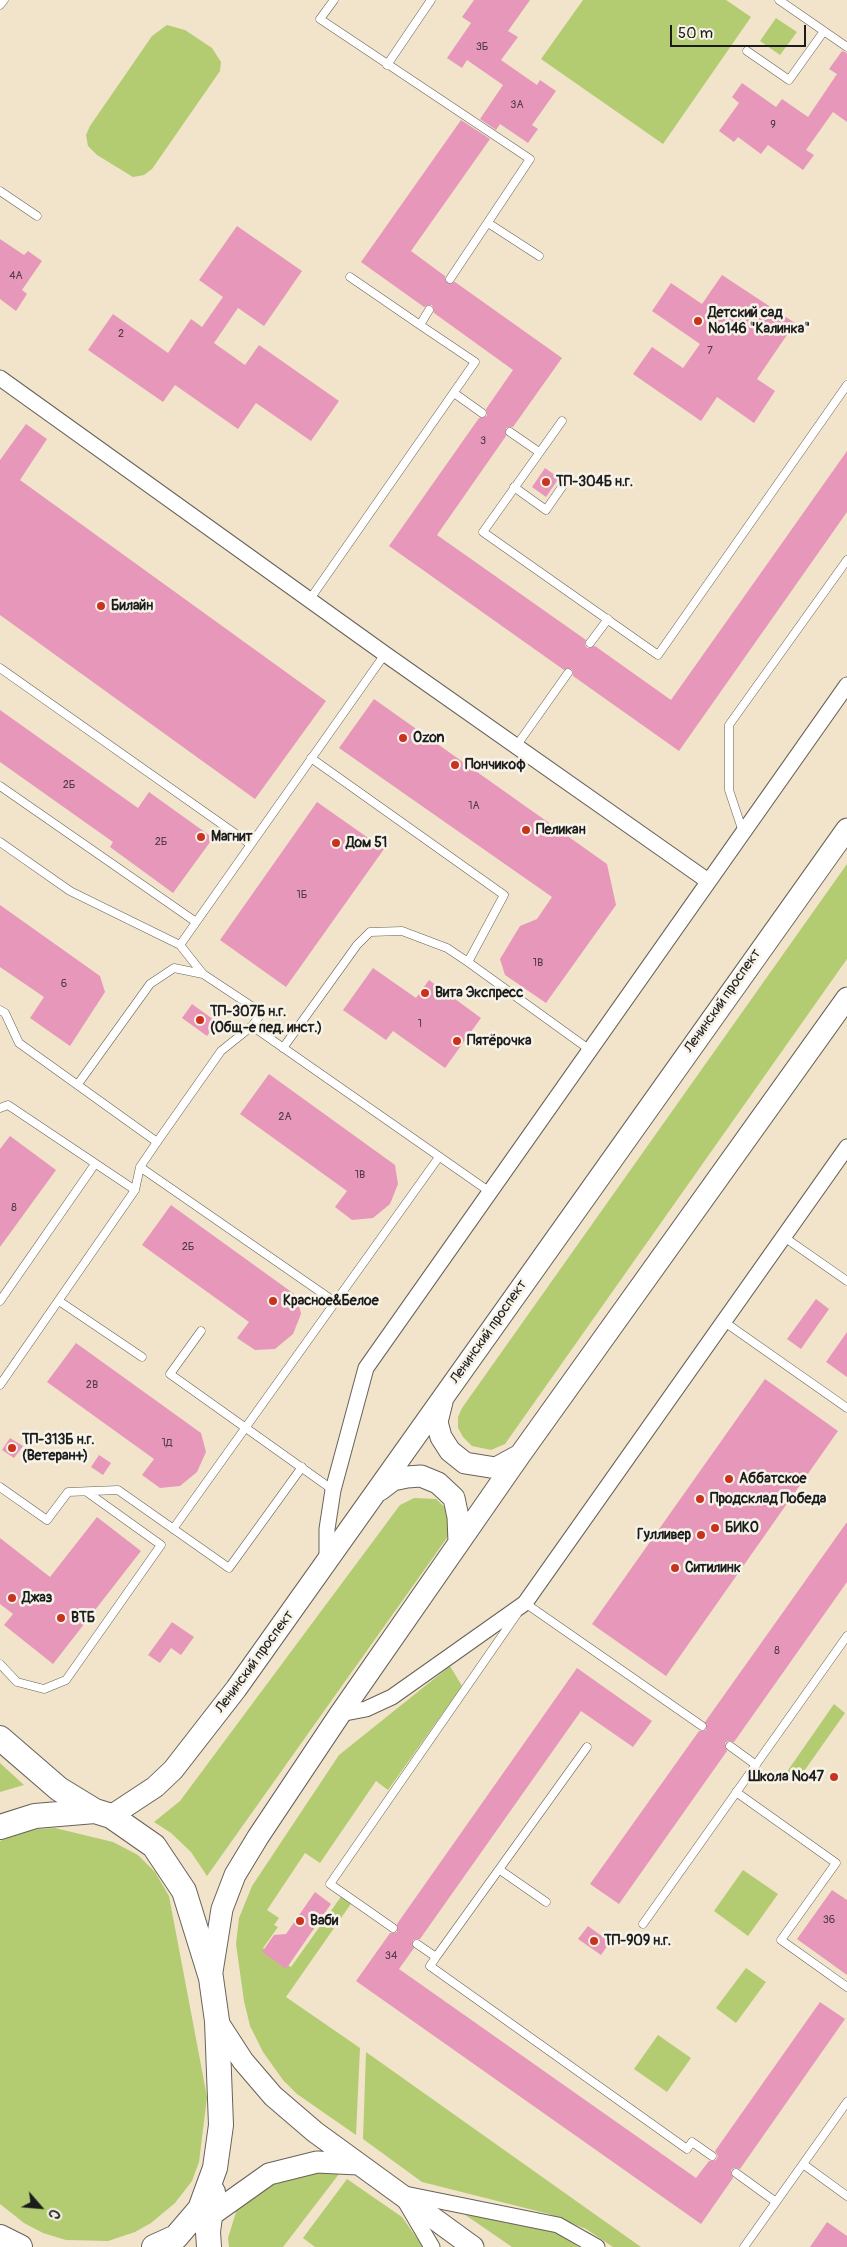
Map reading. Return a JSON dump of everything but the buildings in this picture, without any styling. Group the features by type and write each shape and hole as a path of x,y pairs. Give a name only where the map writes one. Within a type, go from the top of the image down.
{"main road":[{"name":"Ленинский проспект","path":"103,1813 155,1787 173,1770 236,1689 847,829"},
{"path":"211,1978 222,1909 235,1875 340,1714 520,1454 847,998"},
{"path":"443,1397 436,1422 441,1437 450,1451 464,1463 496,1468 520,1454"},
{"path":"376,1494 393,1480 407,1477 421,1476 438,1483 454,1498 458,1517 459,1542"},
{"path":"0,1738 59,1789 103,1813 154,1846 184,1891 211,1978 217,2022 221,2125 209,2217 209,2247"},
{"path":"0,1827 35,1816 103,1813"},
{"path":"217,2022 243,2061 274,2096 315,2132 473,2247"},
{"path":"154,2247 176,2237 209,2217 269,2174 317,2162 358,2164"},
{"path":"176,2237 200,2209 215,2168"}],"street":[{"path":"0,378 310,598 385,654 708,881"},
{"path":"326,1564 327,1529 333,1490 366,1368 847,685"},
{"path":"340,1714 366,1709 392,1696 525,1603 847,1148"},
{"path":"400,2194 432,2247"},
{"path":"400,2194 558,2225 597,2247"}],"lane":[{"path":"0,5 4,0"},
{"path":"334,0 320,19 530,159 450,279"},
{"path":"387,64 431,0"},
{"path":"780,0 847,47"},
{"path":"747,51 789,80 824,31"},
{"path":"0,191 37,216"},
{"path":"488,223 539,256"},
{"path":"310,598 475,362 350,277"},
{"path":"420,325 429,310"},
{"path":"562,420 483,532 658,655 847,385"},
{"path":"454,393 482,413"},
{"path":"510,432 539,452"},
{"path":"514,487 546,510 564,484"},
{"path":"743,832 729,790 729,725 847,560"},
{"path":"590,643 608,619"},
{"path":"180,945 385,654"},
{"path":"0,668 250,844"},
{"path":"516,745 568,673"},
{"path":"311,758 504,895 468,962"},
{"path":"0,786 196,922"},
{"path":"0,842 70,891 180,945 203,974 262,1013 252,1026 221,1051 140,1167 136,1190 0,1385"},
{"path":"283,1048 356,945 370,932 402,931 447,948 590,1050"},
{"path":"78,1084 150,984 174,968 203,974"},
{"path":"0,1010 5,1013 19,1044 78,1084 157,1142"},
{"path":"252,1026 490,1192"},
{"path":"0,1108 8,1106 136,1190"},
{"path":"172,1529 439,1157"},
{"path":"0,1301 95,1164"},
{"path":"140,1167 335,1302"},
{"path":"784,1237 847,1281"},
{"path":"59,1301 142,1357"},
{"path":"723,1321 847,1408"},
{"path":"201,1332 170,1374 333,1490"},
{"path":"0,1487 47,1520 68,1492 118,1490 230,1568 302,1467"},
{"path":"0,1664 17,1682 44,1689 66,1680 162,1545 88,1492"},
{"path":"394,1928 330,1884 525,1603 702,1726"},
{"path":"643,1924 847,1636"},
{"path":"730,1746 756,1765"},
{"path":"587,1747 430,1966 688,2149 692,2142 712,2156"},
{"path":"736,1792 836,1862 781,1940 847,1987"},
{"path":"500,1870 546,1902"},
{"path":"417,1944 436,1957"},
{"path":"744,2247 847,2102"},
{"path":"803,2164 847,2196"},
{"path":"736,2173 776,2202"}],"green space":[{"path":"583,0 726,0 751,17 663,144 541,59"},
{"path":"776,18 797,32 780,55 760,41"},
{"path":"167,25 185,30 212,48 221,62 220,71 152,169 144,175 133,177 97,155 88,146 86,135 90,126 152,36"},
{"path":"847,864 847,959 505,1444 491,1450 472,1446 463,1437 458,1428 458,1417 462,1408"},
{"path":"414,1498 436,1499 451,1513 449,1535 207,1876 191,1852 171,1833 154,1822 180,1801 400,1505"},
{"path":"450,1666 462,1686 388,1790 376,1781 320,1863 305,1853 267,1910 279,1918 274,1925 278,1927 263,1948 291,1967 345,1891 355,1898 286,1997 360,2048 356,2135 297,2094 283,2080 263,2052 250,2026 244,2001 236,1944 239,1918 252,1886 339,1755"},
{"path":"834,1704 845,1713 795,1784 784,1776"},
{"path":"0,1763 24,1785 0,1792"},
{"path":"55,1828 113,1842 138,1855 155,1872 169,1896 207,2097 199,2162 192,2181 175,2203 151,2223 135,2232 108,2241 66,2240 43,2233 24,2223 0,2204 0,1841 24,1830"},
{"path":"743,1870 778,1894 748,1936 714,1911"},
{"path":"746,1968 766,1982 736,2023 716,2008"},
{"path":"658,2035 691,2058 667,2092 634,2069"},
{"path":"366,2052 641,2247 613,2247 586,2229 549,2214 422,2182 363,2139"},
{"path":"328,2170 339,2174 283,2247 229,2247 228,2238 237,2209 265,2183"},
{"path":"347,2179 402,2217 423,2247 315,2247 303,2238"},
{"path":"464,2214 556,2231 579,2247 512,2247"}],"place":[{"name":"Детский сад №146 \"Калинка\"","path":"698,321"},
{"name":"ТП-304Б н.г.","path":"546,482"},
{"name":"Билайн","path":"101,606"},
{"name":"Ozon","path":"403,738"},
{"name":"Пончикоф","path":"455,765"},
{"name":"Пеликан","path":"526,830"},
{"name":"Магнит","path":"201,837"},
{"name":"Дом 51","path":"336,843"},
{"name":"Вита Экспресс","path":"425,993"},
{"name":"ТП-307Б н.г. (Общ-е пед. инст.)","path":"200,1020"},
{"name":"Пятёрочка","path":"457,1041"},
{"name":"Красное&Белое","path":"273,1301"},
{"name":"ТП-313Б н.г. (Ветеран+)","path":"12,1448"},
{"name":"Аббатское","path":"729,1479"},
{"name":"Продсклад Победа","path":"700,1499"},
{"name":"БИКО","path":"715,1528"},
{"name":"Гулливер","path":"701,1535"},
{"name":"Ситилинк","path":"675,1568"},
{"name":"Джаз","path":"12,1598"},
{"name":"ВТБ","path":"61,1618"},
{"name":"Школа №47","path":"834,1777"},
{"name":"Ваби","path":"300,1921"},
{"name":"ТП-909 н.г.","path":"594,1941"}]}
